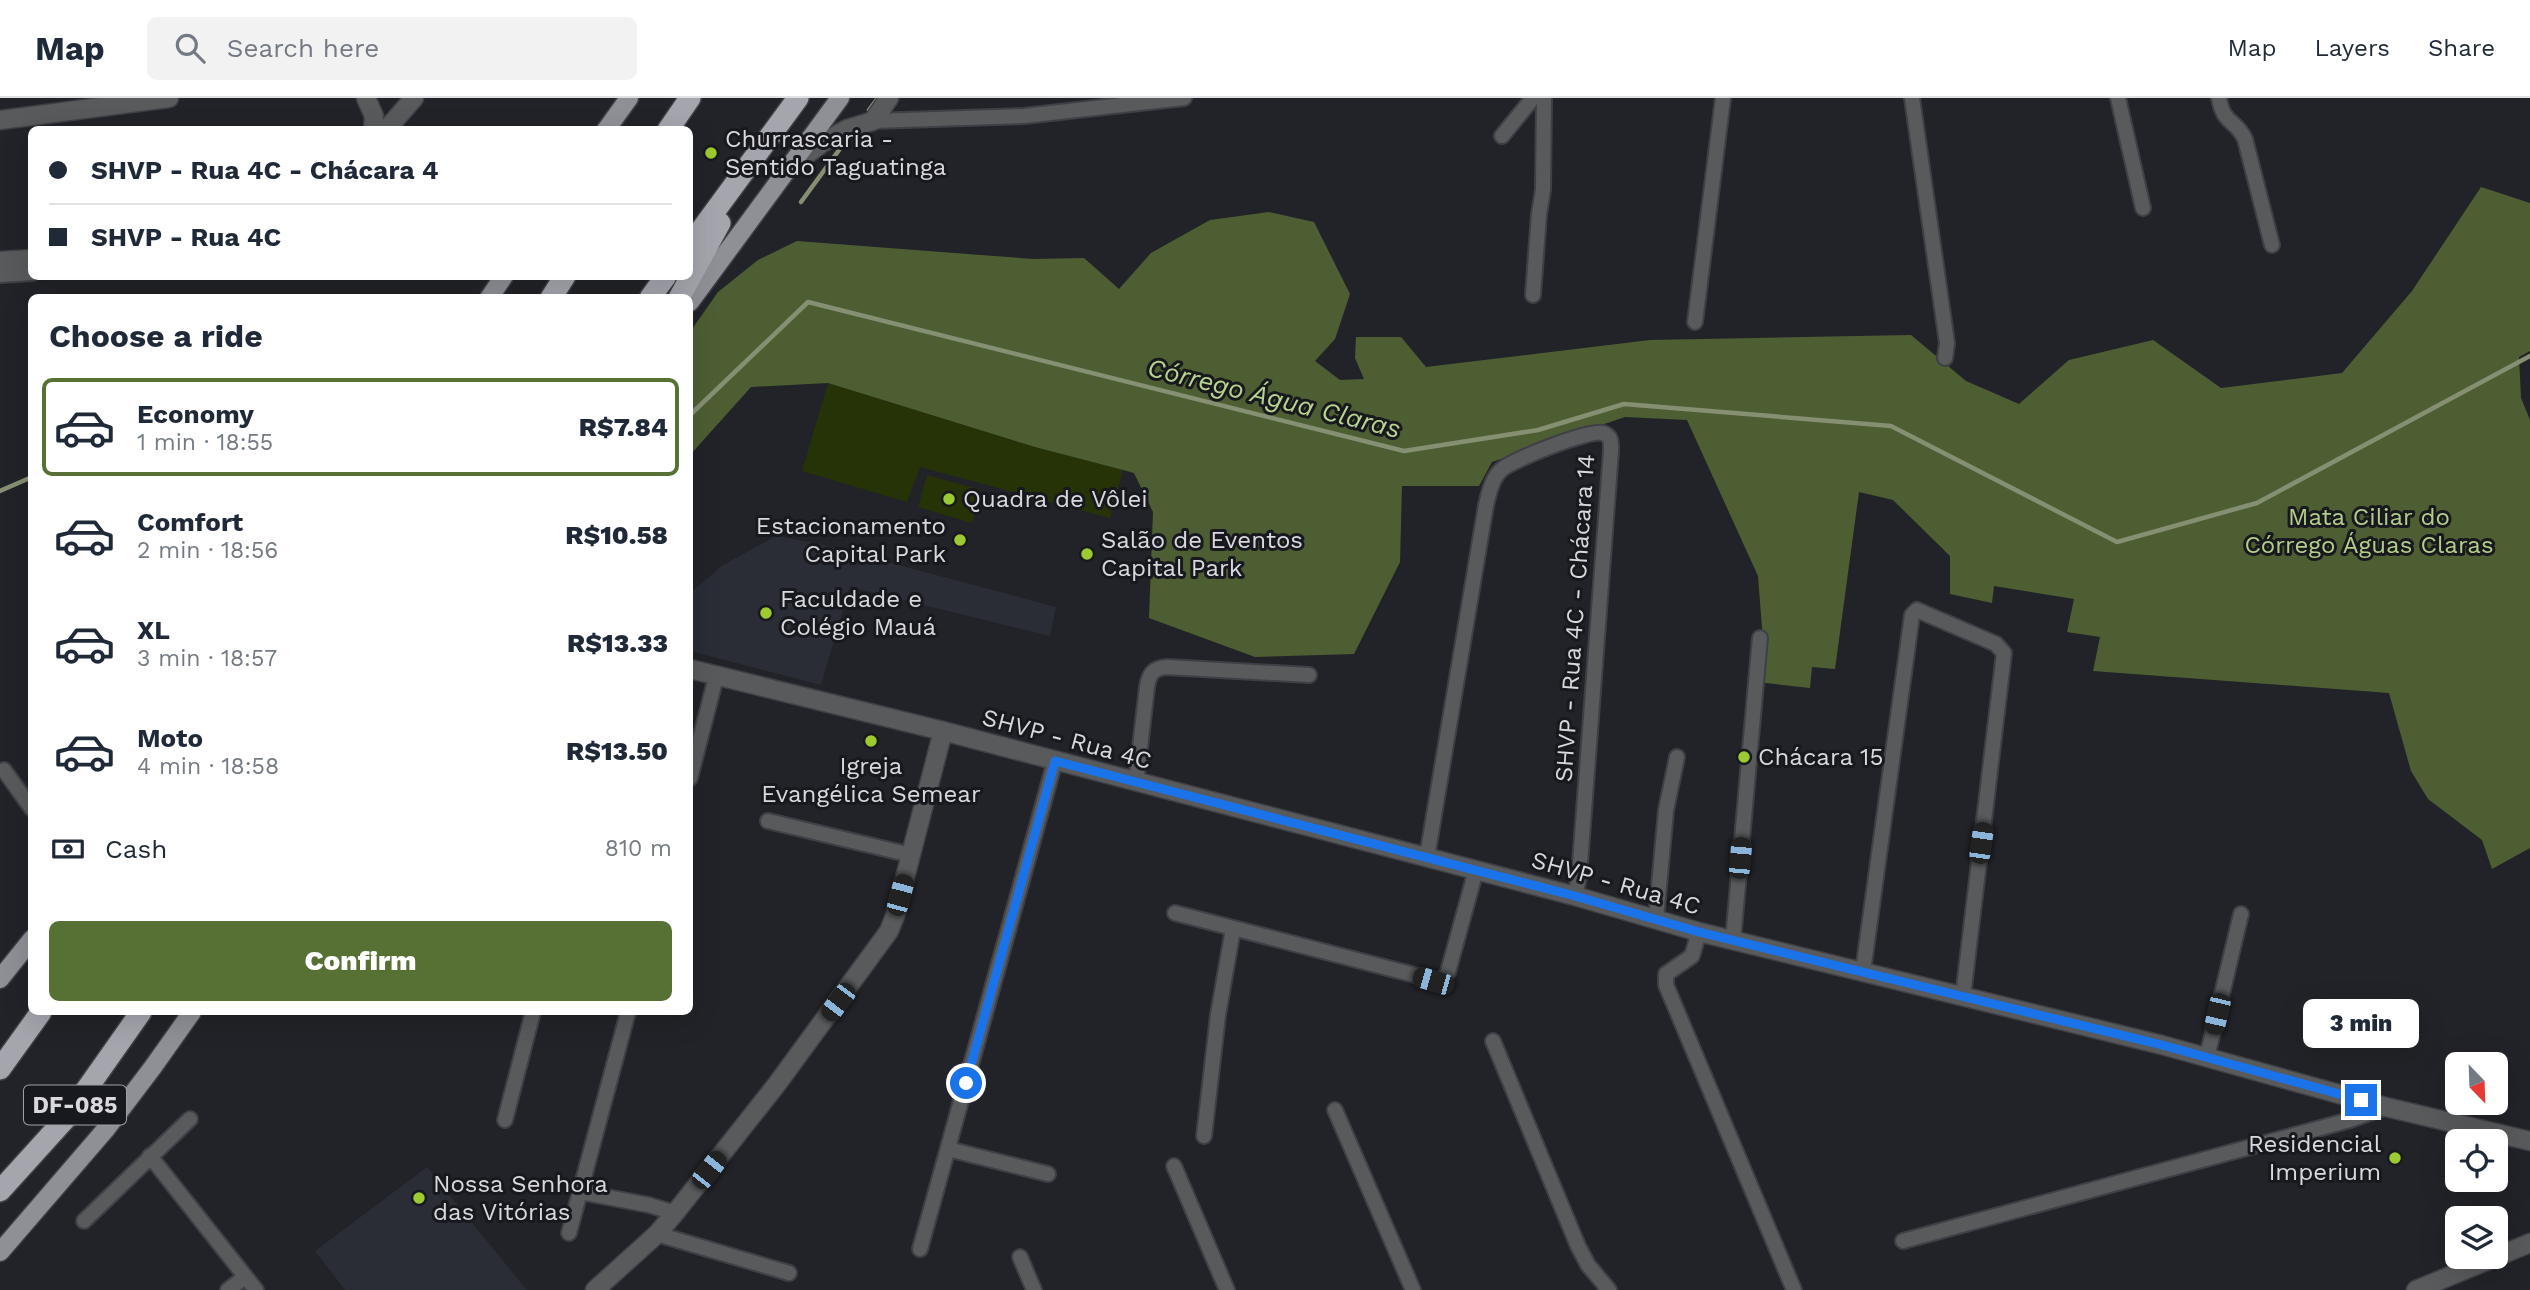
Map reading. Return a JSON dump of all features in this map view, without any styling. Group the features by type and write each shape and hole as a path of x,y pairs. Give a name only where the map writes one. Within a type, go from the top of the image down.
{"highway":[{"path":"671,126 690,98"},
{"path":"693,242 797,98"},
{"path":"693,273 758,155"},
{"name":"DF-085","path":"0,1069 39,1015"},
{"name":"DF-085","path":"0,1191 67,1117 139,1015"}],"main road":[{"path":"693,298 840,98"},
{"path":"609,126 624,102"},
{"path":"0,979 28,945"},
{"path":"0,1252 106,1129 190,1015"}],"street":[{"path":"0,120 169,98"},
{"path":"366,98 374,116 373,126"},
{"path":"390,126 414,98"},
{"path":"873,121 889,98"},
{"path":"785,171 822,143 847,129 873,121 1024,116 1184,98"},
{"path":"1502,136 1533,98"},
{"path":"1533,295 1536,238 1543,190 1544,98"},
{"path":"1695,321 1723,98"},
{"path":"1912,98 1947,343 1945,358"},
{"path":"2118,98 2143,208"},
{"path":"2219,98 2222,114 2239,128 2245,139 2272,245"},
{"path":"0,261 28,260"},
{"path":"0,275 28,273"},
{"name":"SHVP - Rua 4C - Chácara 14","path":"1427,857 1491,487 1496,475 1508,465 1580,436 1601,432 1611,441 1611,451 1579,877 1575,896"},
{"path":"1863,971 1912,615 1917,610 1996,644 2004,653 1963,996"},
{"path":"1732,940 1760,638"},
{"path":"1136,782 1149,677 1155,669 1167,667 1309,675"},
{"name":"SHVP - Rua 4C","path":"693,670 943,731 1427,857 1699,932 2207,1057 2386,1107 2530,1141"},
{"path":"693,766 716,677"},
{"path":"595,1290 657,1234 675,1213 777,1084 880,945 895,916 943,731"},
{"path":"1656,919 1666,810 1677,757"},
{"path":"920,1249 1055,761"},
{"path":"4,769 28,803"},
{"path":"768,821 911,855"},
{"path":"1175,913 1438,981 1444,979 1448,972 1476,870"},
{"path":"2207,1057 2241,914"},
{"path":"1204,1136 1218,1015 1233,929"},
{"path":"1699,932 1692,956 1666,974 1666,985 1794,1290"},
{"path":"505,1119 532,1015"},
{"path":"569,1233 627,1015"},
{"path":"1493,1041 1578,1246 1588,1265 1609,1290"},
{"path":"1903,1241 2350,1120 2386,1107"},
{"path":"1335,1110 1413,1290"},
{"path":"84,1221 190,1119"},
{"path":"948,1149 1048,1174"},
{"path":"150,1156 256,1290"},
{"path":"1174,1166 1227,1290"},
{"path":"580,1192 649,1205 675,1213"},
{"path":"657,1234 789,1273"},
{"path":"2416,1290 2529,1245"},
{"path":"1020,1256 1034,1290"},
{"path":"228,1290 245,1277"}],"shaded area":[{"name":"Faculdade e Colégio Mauá","path":"776,536 820,544 1056,607 1050,636 850,587 821,685 693,652 693,590 723,565"},
{"name":"Nossa Senhora das Vitórias","path":"427,1167 527,1290 345,1290 315,1251"}],"green space":[{"name":"Mata Ciliar do Córrego Águas Claras","path":"2481,187 2530,203 2530,351 2519,357 2521,398 2530,420 2530,848 2492,869 2482,840 2428,799 2411,771 2389,693 2093,671 2100,637 2067,632 2074,599 1994,586 1992,603 1950,594 1950,556 1893,500 1859,492 1835,669 1812,667 1810,688 1757,682 1763,641 1758,576 1687,420 1625,417 1492,462 1479,486 1402,486 1400,562 1354,654 1255,657 1149,618 1153,512 1134,473 1035,447 828,383 751,387 693,452 693,328 718,292 758,260 797,241 1033,259 1084,258 1119,289 1151,253 1210,220 1269,212 1314,222 1350,294 1335,339 1315,361 1340,380 1364,379 1355,358 1356,337 1401,337 1426,367 1650,340 1911,335 1966,381 2019,404 2069,360 2153,340 2221,388 2342,373 2412,291"},
{"path":"828,383 1035,447 1123,470 1110,518 920,467 907,502 802,471"},
{"name":"Quadra de Vôlei","path":"927,475 981,490 972,523 918,507"}],"waterway":[{"path":"869,110 878,98"},
{"path":"801,202 850,135"},
{"name":"Córrego Água Claras","path":"693,412 808,302 1404,451 1538,430 1624,404 1891,426 2117,542 2257,503 2530,356"},
{"path":"0,491 28,479"}],"place":[{"name":"Churrascaria - Sentido Taguatinga","path":"711,153"},
{"name":"Quadra de Vôlei","path":"949,499"},
{"name":"Estacionamento Capital Park","path":"960,540"},
{"name":"Salão de Eventos Capital Park","path":"1087,554"},
{"name":"Faculdade e Colégio Mauá","path":"766,613"},
{"name":"Igreja Evangélica Semear","path":"871,741"},
{"name":"Chácara 15","path":"1744,757"},
{"name":"Residencial Imperium","path":"2395,1158"},
{"name":"Nossa Senhora das Vitórias","path":"419,1198"}],"route":[{"path":"966,1083 1055,761 1575,896 1699,932 2162,1045 2361,1100"}]}
